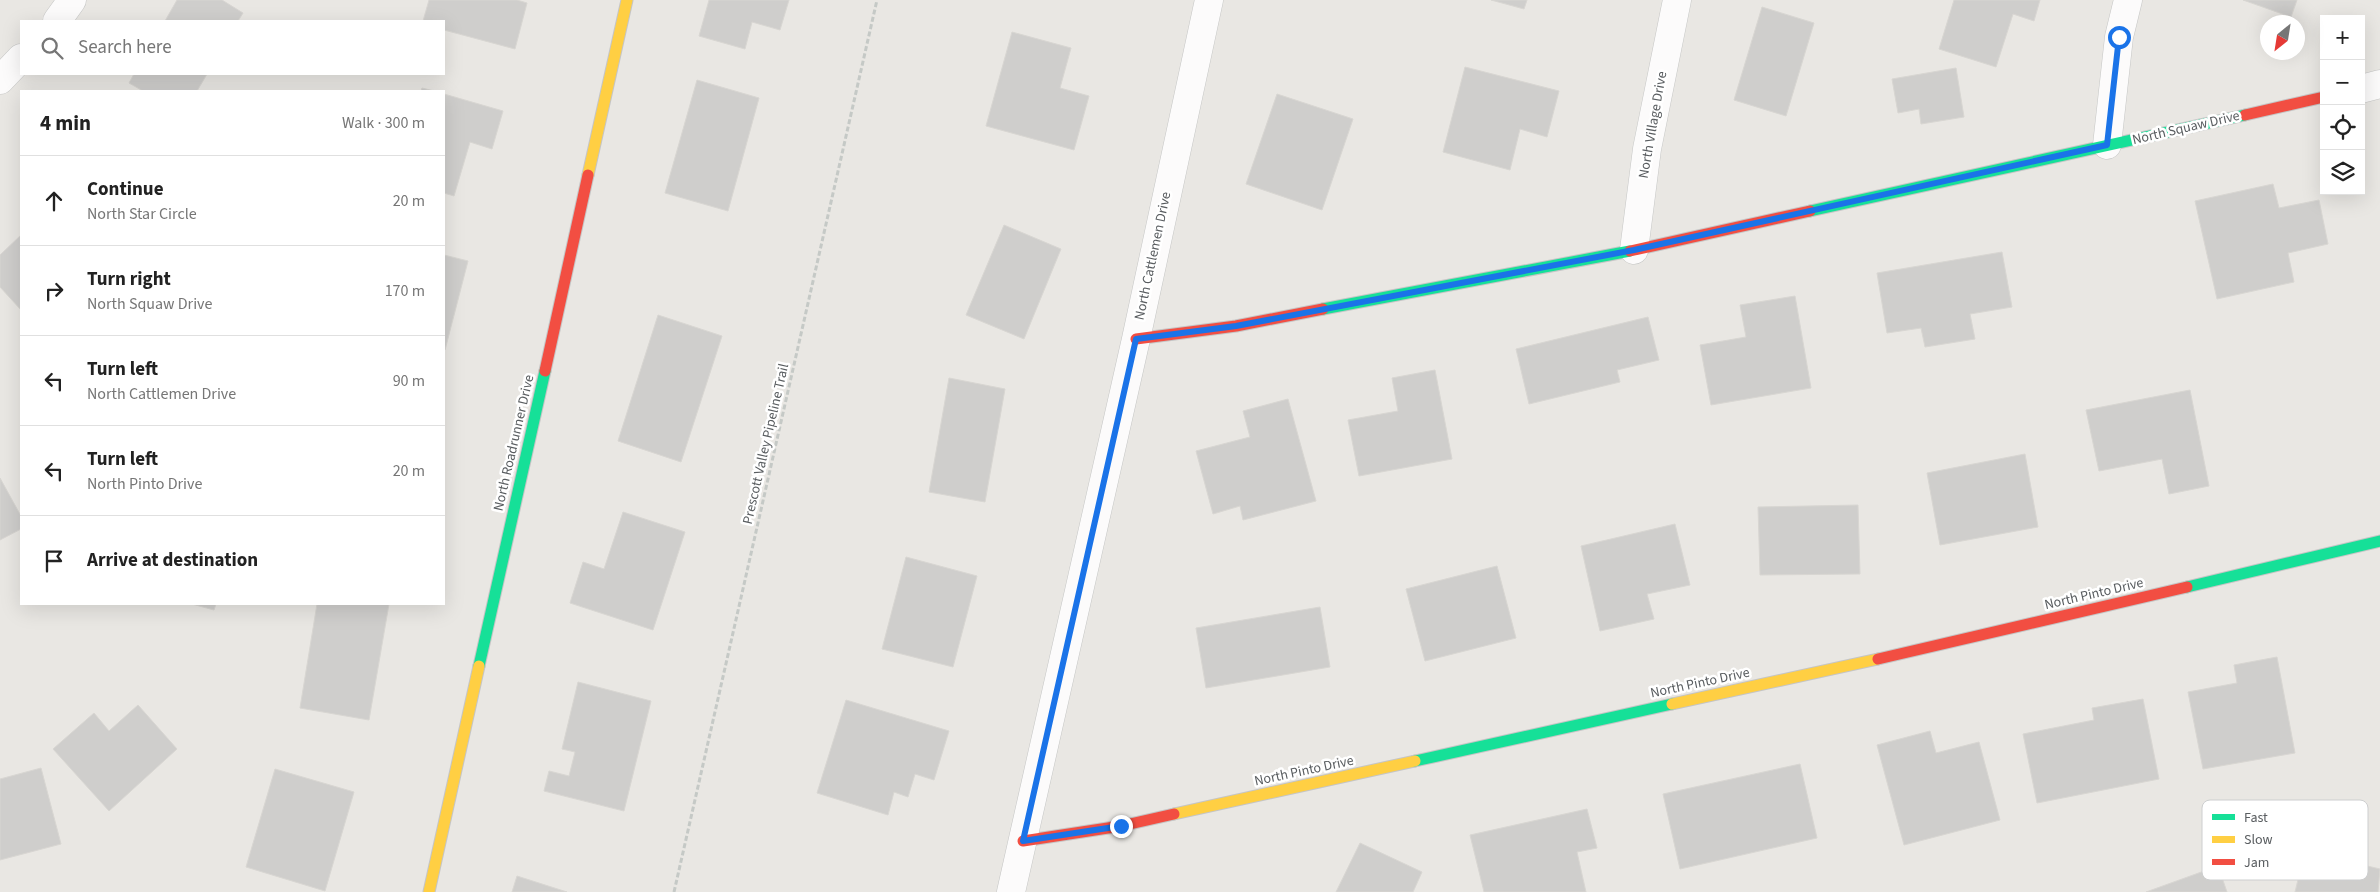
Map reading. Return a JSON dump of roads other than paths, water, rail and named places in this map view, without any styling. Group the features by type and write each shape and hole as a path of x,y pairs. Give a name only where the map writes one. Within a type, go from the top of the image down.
{"street":[{"path":"58,20 72,0"},
{"name":"North Roadrunner Drive","path":"429,892 628,0"},
{"name":"North Cattlemen Drive","path":"1011,892 1136,339 1209,0"},
{"name":"North Village Drive","path":"1634,250 1647,149 1677,0"},
{"path":"2107,145 2119,37 2128,0"},
{"path":"0,80 20,59"},
{"path":"2365,87 2380,84"},
{"name":"North Squaw Drive","path":"1136,339 1236,326 1634,250 2320,98"},
{"name":"North Pinto Drive","path":"1023,841 1121,826 1954,643 2380,541"}]}
